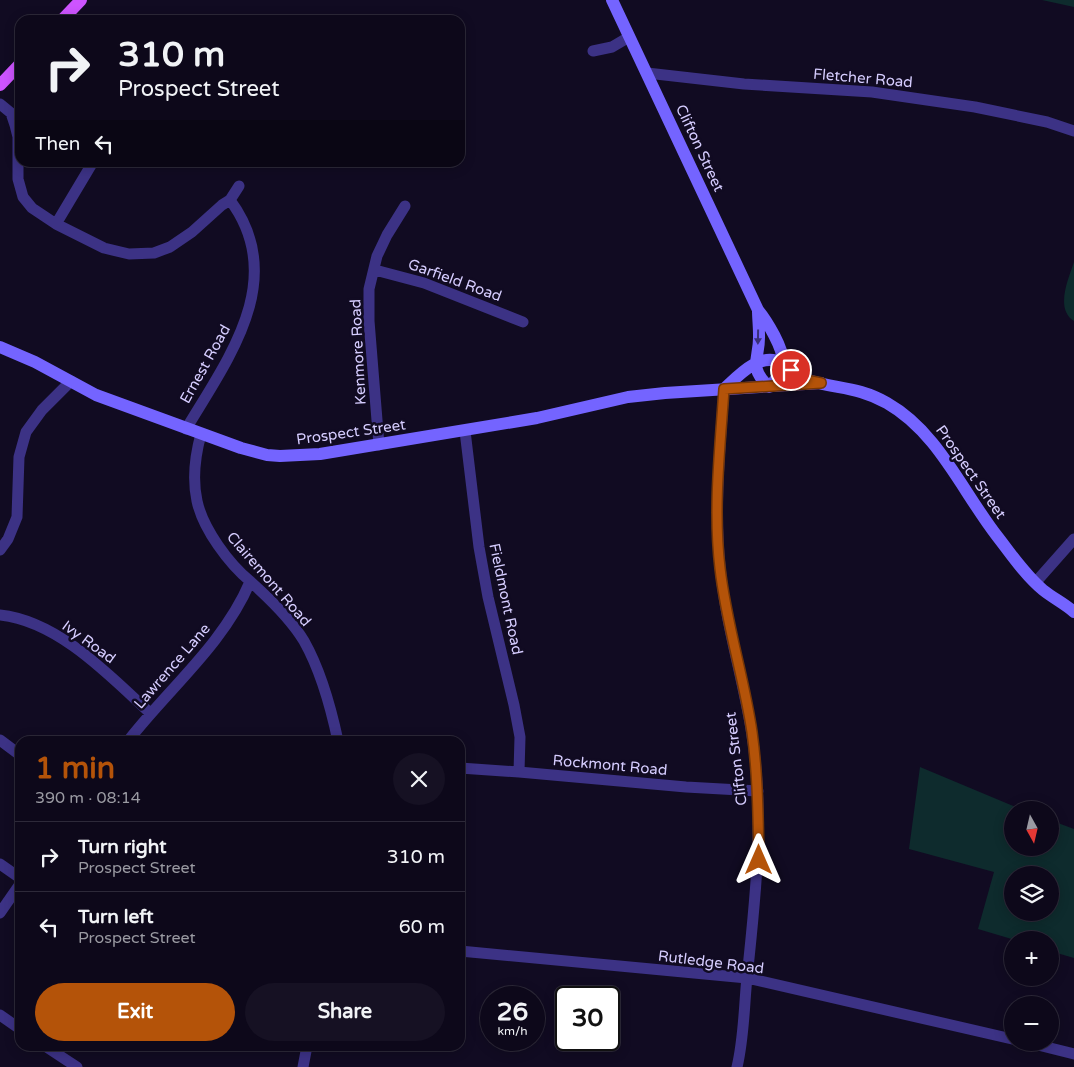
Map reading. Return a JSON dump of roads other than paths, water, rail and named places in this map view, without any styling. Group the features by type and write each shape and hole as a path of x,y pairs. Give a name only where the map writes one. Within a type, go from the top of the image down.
{"main road":[{"path":"67,15 81,0"},
{"name":"Clifton Street","path":"612,0 758,310 773,334 783,363"},
{"path":"0,85 15,69"},
{"name":"Clifton Street","path":"755,364 759,335 758,310"},
{"name":"Prospect Street","path":"0,348 35,362 108,400 255,452 280,456 320,454 465,431 537,418 628,397 821,383"},
{"path":"724,389 742,372 755,364 769,360 783,363 778,376 769,387 760,377 755,364"},
{"name":"Prospect Street","path":"783,363 806,380 855,389 871,395 897,409 917,425 934,445 996,535 1035,583 1074,612"}],"street":[{"path":"593,51 612,47 629,37"},
{"name":"Fletcher Road","path":"647,73 750,85 872,92 975,107 1047,122 1074,131"},
{"path":"0,104 11,113 15,125"},
{"path":"18,167 18,179 23,197 32,208 56,224 104,248 129,254 154,253 170,247 192,232 222,204 230,200 239,186"},
{"path":"56,224 89,167"},
{"name":"Ernest Road","path":"186,428 235,346 253,292 255,260 248,229 240,212 230,200"},
{"name":"Kenmore Road","path":"378,445 369,321 369,290 377,256 404,206"},
{"name":"Garfield Road","path":"375,270 424,283 524,322"},
{"path":"0,550 8,538 17,517 20,457 26,432 42,410 71,381"},
{"name":"Clifton Street","path":"724,389 717,504 720,567 729,624 751,730 758,791 759,860 742,1038 737,1067"},
{"name":"Fieldmont Road","path":"465,431 479,547 488,597 520,737 519,772"},
{"name":"Clairemont Road","path":"200,434 194,465 197,502 206,525 223,552 283,614 303,641 320,678 334,720 337,736"},
{"path":"1035,583 1074,539"},
{"name":"Lawrence Lane","path":"132,736 150,713 211,647 230,620 250,582"},
{"name":"Ivy Road","path":"0,615 17,617 53,634 98,666 150,713"},
{"path":"0,740 15,751"},
{"name":"Rockmont Road","path":"465,768 628,783 758,791"},
{"path":"0,864 15,874"},
{"path":"0,913 15,891"},
{"name":"Rutledge Road","path":"465,951 747,978 1004,1037"},
{"path":"0,1014 15,1025"},
{"path":"1059,1050 1074,1054"},
{"path":"53,1051 77,1067"},
{"path":"304,1067 306,1051"}]}
